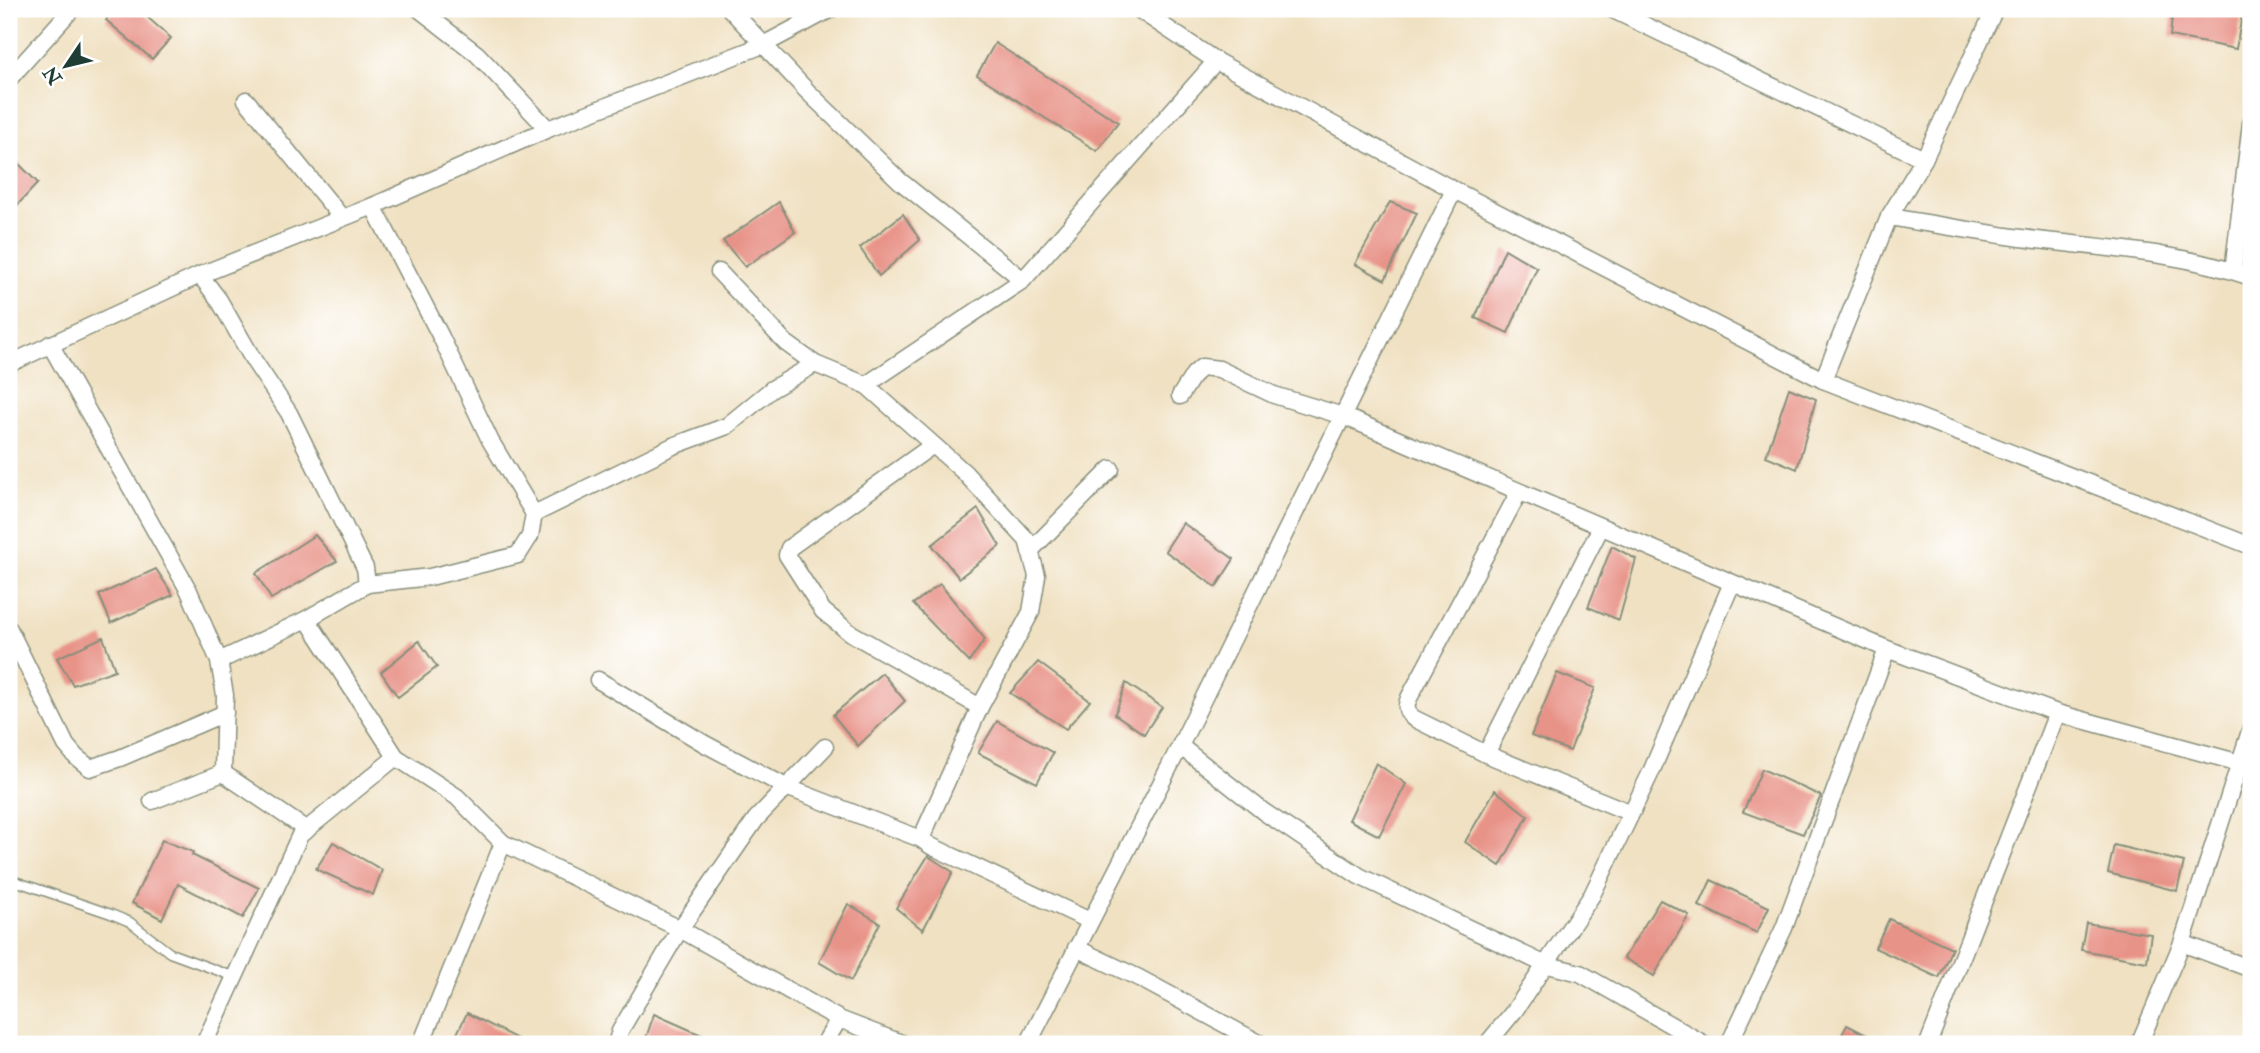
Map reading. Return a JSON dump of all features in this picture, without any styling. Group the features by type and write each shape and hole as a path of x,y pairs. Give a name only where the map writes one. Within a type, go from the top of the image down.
{"street":[{"path":"9,79 72,9"},
{"path":"419,9 477,54 548,129"},
{"path":"730,9 900,181 1023,280"},
{"path":"9,364 200,275 373,206 548,129 763,45 831,9"},
{"path":"1138,9 1216,61 1454,190 1823,380 2251,546"},
{"path":"1611,9 1924,159"},
{"path":"1823,380 1889,217 1924,159 1995,9"},
{"path":"866,385 1023,280 1216,61"},
{"path":"246,100 342,218"},
{"path":"2233,271 2251,123"},
{"path":"1028,1044 1180,746 1454,190"},
{"path":"219,661 307,619 367,584 429,577 517,555 530,536 534,514 490,440 441,337 373,206"},
{"path":"1889,217 2021,237 2125,248 2251,277"},
{"path":"719,272 786,343 815,364 866,385 964,472 1027,540 1037,576 1031,612 979,707 920,839"},
{"path":"200,275 219,300 289,413 365,568 367,584"},
{"path":"50,344 190,592 219,661 226,695 223,773"},
{"path":"534,514 673,446 727,426 772,389 815,364"},
{"path":"1180,396 1194,374 1202,367 1219,369 1274,395 1343,416 1887,649 2057,713 2246,764"},
{"path":"933,445 789,548 787,555 823,611 849,632 979,707"},
{"path":"1030,551 1111,469"},
{"path":"1519,492 1406,705 1407,713 1486,754 1631,813"},
{"path":"1486,754 1601,527"},
{"path":"1487,1044 1515,1010 1592,895 1651,772 1732,583"},
{"path":"307,619 396,757 457,797 503,843 680,929 839,1019 904,1044"},
{"path":"9,629 66,746 90,768 225,713"},
{"path":"1729,1044 1784,928 1887,649"},
{"path":"598,680 705,744 786,787 920,839 1090,921"},
{"path":"1928,1044 2057,713"},
{"path":"2139,1044 2182,943 2246,764 2251,728"},
{"path":"1180,746 1264,812 1359,876 1544,964 1580,973 1704,1044"},
{"path":"616,1044 620,1031 680,929 756,819 825,747"},
{"path":"204,1044 300,835 396,757"},
{"path":"223,773 307,830"},
{"path":"152,801 223,773"},
{"path":"421,1044 503,843"},
{"path":"2182,943 2251,969"},
{"path":"1076,948 1139,978 1261,1044"},
{"path":"824,1044 839,1019"}],"lane":[{"path":"9,879 120,918 137,927 170,953 235,977"}],"building":[{"path":"114,9 138,9 171,38 152,59 106,20"},
{"path":"2173,9 2214,9 2242,15 2236,49 2170,36"},
{"path":"995,43 1118,122 1097,151 977,75"},
{"path":"9,154 38,183 9,214"},
{"path":"779,202 795,232 745,267 723,241"},
{"path":"1390,202 1417,213 1385,280 1355,264"},
{"path":"903,214 920,240 879,276 860,248"},
{"path":"1505,249 1537,268 1508,333 1475,318"},
{"path":"1789,388 1816,399 1797,469 1766,456"},
{"path":"978,509 1000,546 959,578 932,545"},
{"path":"1183,523 1234,559 1216,587 1165,551"},
{"path":"315,535 337,561 271,599 256,573"},
{"path":"1612,546 1636,559 1619,620 1588,607"},
{"path":"156,569 173,595 111,623 99,595"},
{"path":"940,584 985,639 969,662 913,604"},
{"path":"103,637 115,670 73,685 57,658"},
{"path":"419,641 437,667 398,697 381,672"},
{"path":"1038,662 1090,701 1066,729 1010,693"},
{"path":"882,673 905,701 858,746 833,715"},
{"path":"1557,673 1595,688 1570,751 1531,736"},
{"path":"1126,683 1162,707 1144,734 1115,714"},
{"path":"997,721 1053,753 1037,783 978,753"},
{"path":"1376,763 1406,784 1379,836 1349,820"},
{"path":"1762,769 1821,796 1803,834 1743,812"},
{"path":"1495,790 1528,816 1500,866 1465,842"},
{"path":"162,840 193,852 192,855 259,888 243,918 178,884 162,919 132,903"},
{"path":"333,842 382,870 373,895 316,869"},
{"path":"2114,845 2184,862 2177,891 2108,873"},
{"path":"928,856 953,872 923,930 896,908"},
{"path":"1711,880 1769,907 1757,933 1699,906"},
{"path":"1660,900 1689,915 1654,976 1624,958"},
{"path":"848,904 880,923 851,981 819,962"},
{"path":"1889,919 1952,948 1939,978 1875,948"},
{"path":"2086,923 2151,934 2147,962 2081,950"},
{"path":"467,1013 527,1044 452,1044"},
{"path":"654,1014 722,1044 644,1044"},
{"path":"1847,1025 1884,1044 1837,1044"}]}
